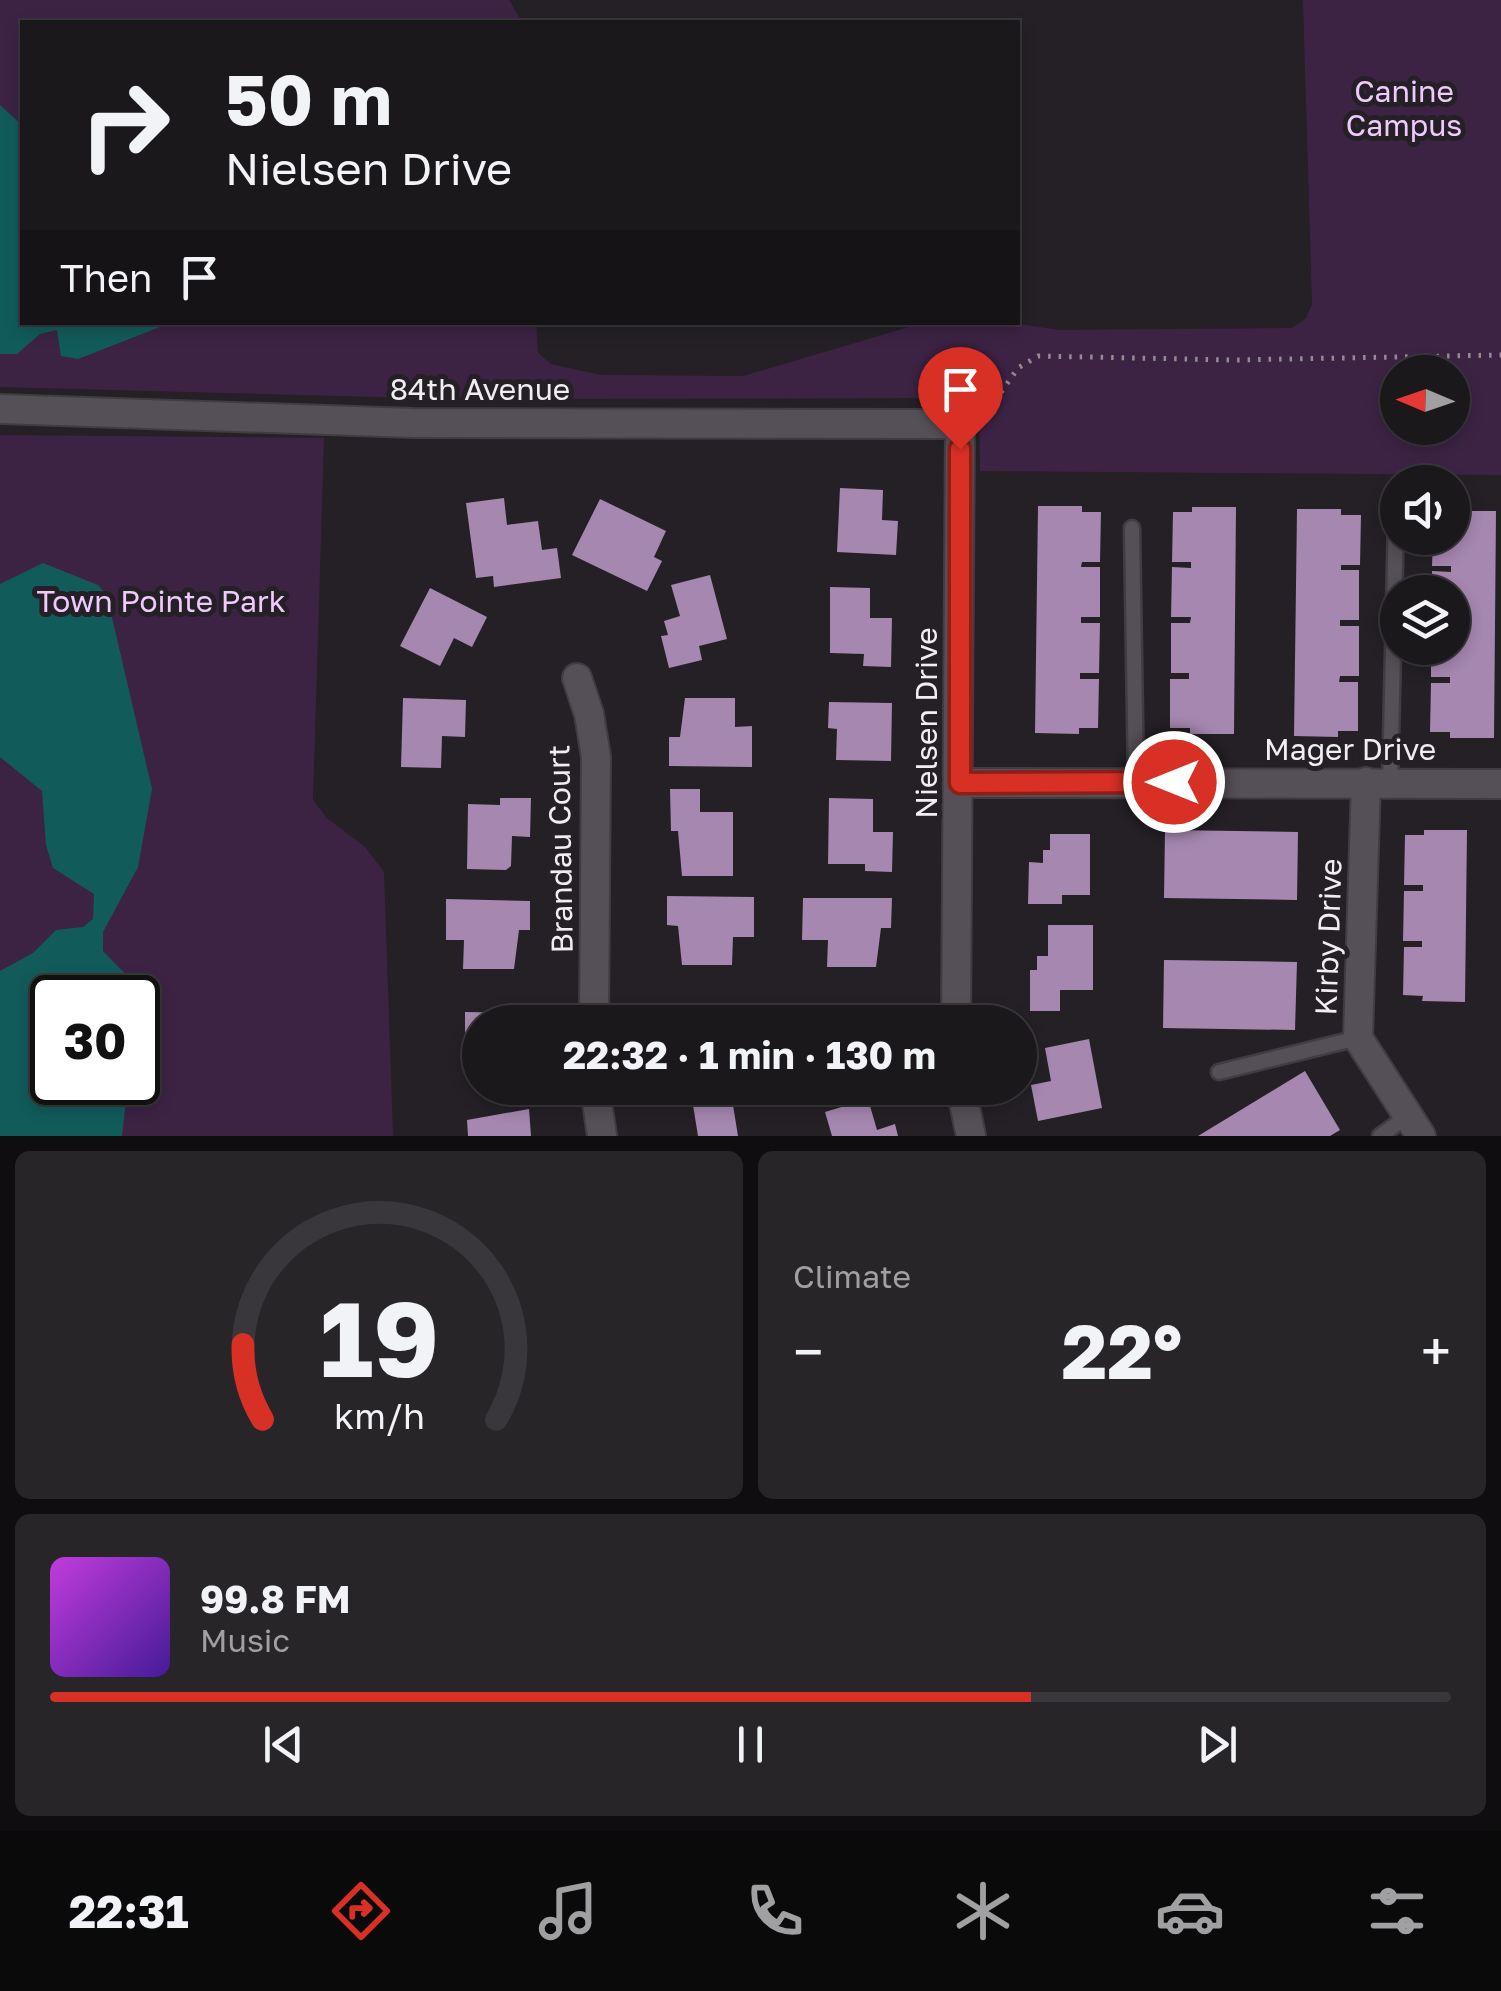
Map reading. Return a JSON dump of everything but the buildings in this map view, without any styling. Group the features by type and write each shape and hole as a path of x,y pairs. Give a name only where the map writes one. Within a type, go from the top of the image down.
{"street":[{"name":"84th Avenue","path":"0,409 413,423 969,424"},
{"name":"Nielsen Drive","path":"956,1005 969,424"},
{"name":"Brandau Court","path":"576,678 590,714 596,757 594,1005"},
{"name":"Kirby Drive","path":"1378,782 1358,1038 1414,1126"},
{"name":"Mager Drive","path":"960,783 1501,784"},
{"path":"597,1105 602,1136"},
{"path":"965,1105 971,1136"}],"lane":[{"path":"1132,528 1136,782"},
{"path":"1378,782 1394,555"},
{"path":"1219,1072 1358,1038"},
{"path":"1380,1136 1414,1126"}],"path":[{"path":"969,424 1018,368 1038,356 1234,360 1501,355"}],"green space":[{"name":"Canine Campus","path":"0,0 509,0 521,20 20,20 20,325 536,325 538,353 551,364 601,375 743,376 916,325 1020,324 1059,330 1292,328 1306,318 1312,304 1303,0 1501,0 1501,475 1470,475 1470,465 1380,465 1380,474 980,471 979,398 455,399 0,387"},
{"name":"Town Pointe Park","path":"0,435 324,438 313,800 327,818 365,847 384,872 393,1136 0,1136"}],"water":[{"path":"0,105 20,123 20,325 165,325 78,359 61,356 57,330 40,334 17,354 0,354"},
{"path":"43,563 98,585 107,596 152,789 138,867 103,932 103,951 126,975 30,975 30,1105 126,1105 122,1136 0,1136 0,971 33,953 56,930 83,927 93,919 94,894 53,868 46,845 42,791 0,757 0,584"}],"route":[{"path":"960,449 960,783 1174,782"}]}
